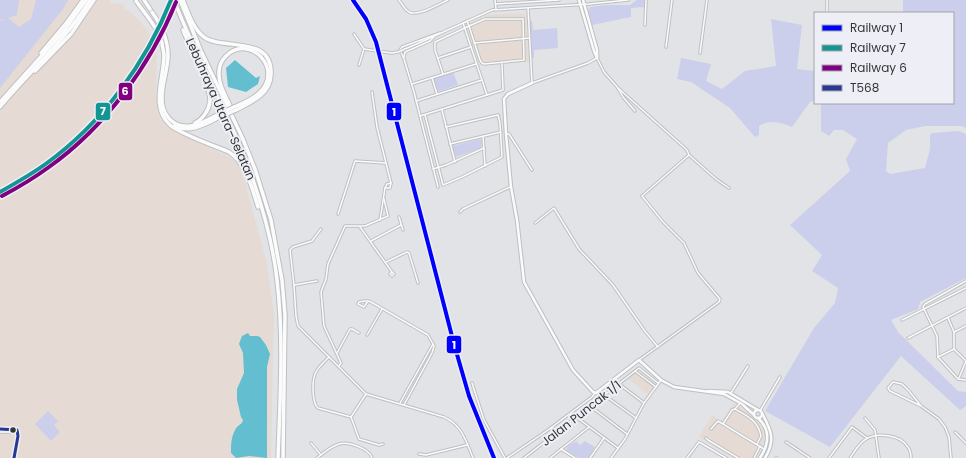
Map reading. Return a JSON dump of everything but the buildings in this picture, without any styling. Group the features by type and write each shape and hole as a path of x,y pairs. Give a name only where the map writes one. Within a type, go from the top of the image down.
{"highway":[{"path":"38,59 39,55 68,22 83,0"},
{"path":"0,102 76,19 86,0"},
{"path":"0,107 76,19 90,0"},
{"path":"26,77 32,74 71,34 94,0"},
{"path":"144,0 160,24 166,40 168,54 162,96 164,110 171,120 178,125 186,126 197,124 259,97 266,89 271,75 268,60 255,48 212,41 203,37 197,30 183,0"},
{"name":"Lebuhraya Utara–Selatan","path":"174,0 183,25 240,145 266,224 275,265 280,312 281,365 278,458"},
{"name":"Lebuhraya Utara–Selatan","path":"180,0 201,52 255,169 271,220 282,280 285,315 283,458"},
{"path":"136,1 155,28 161,40 164,54 159,93 161,112 166,121 169,125 180,131 235,156 242,166 266,224"},
{"path":"183,25 208,91 210,102 208,110 203,117 186,126"},
{"path":"235,108 259,93 267,80 268,71 266,63 258,54 250,50 240,49 229,54 221,63 218,73 221,86 242,132 242,138"},
{"path":"166,121 177,127 187,129 198,127 222,114"}],"street":[{"path":"399,0 407,11 414,14 448,0"},
{"path":"495,0 496,10"},
{"path":"496,4 559,0"},
{"path":"579,0 594,51 604,72 618,88 687,150 689,154 716,179 729,188"},
{"path":"583,0 597,50 597,58"},
{"path":"364,50 392,53 398,52 492,10 628,0"},
{"path":"645,25 646,0"},
{"path":"666,47 672,0"},
{"path":"700,53 707,0"},
{"path":"827,0 827,12"},
{"path":"528,8 532,83"},
{"path":"443,74 434,44 435,42 465,27 469,26 488,19 522,18 524,60 482,63 474,43 469,26 467,21"},
{"path":"462,23 465,27 487,95"},
{"path":"438,187 412,84 401,53 401,48 428,36 442,32"},
{"path":"354,34 364,50"},
{"path":"404,59 405,52 430,41 435,36"},
{"path":"474,43 530,38"},
{"path":"438,58 471,47"},
{"path":"359,65 364,50"},
{"path":"597,58 588,63 532,83 505,95 504,103 511,187 517,220 524,282 573,370 600,398"},
{"path":"412,84 477,64"},
{"path":"420,116 503,90 502,64"},
{"path":"432,78 437,94"},
{"path":"416,101 482,80"},
{"path":"618,88 623,97 635,111"},
{"path":"372,92 377,128 391,183 390,188 385,188"},
{"path":"442,110 455,162"},
{"path":"425,115 442,183 445,185 501,158 501,132 498,115 446,127"},
{"path":"450,144 501,132"},
{"path":"506,134 509,134 532,170"},
{"path":"483,136 486,166"},
{"path":"433,169 455,162 484,148"},
{"path":"472,383 484,420 506,458 548,430 719,302 720,299 698,273 684,243 663,222 642,196 689,154"},
{"path":"338,214 355,161 386,163"},
{"path":"380,220 385,188 387,184 391,183"},
{"path":"460,212 463,209 511,187"},
{"path":"339,366 341,363 324,326 321,292 326,279 328,264 344,228 347,226 360,227 370,225 389,216 384,199"},
{"path":"535,222 554,208 579,248 613,286 658,347"},
{"path":"399,217 403,230"},
{"path":"371,241 401,225"},
{"path":"360,227 392,272"},
{"path":"321,229 312,241 291,248 290,250 298,326 366,394 444,417 452,421 464,435 473,458"},
{"path":"386,262 407,252 409,253 418,283"},
{"path":"294,285 317,281"},
{"path":"966,281 925,304 923,307 937,336 938,357 958,379 966,380"},
{"path":"902,320 966,288"},
{"path":"368,301 428,335 433,344 434,349 404,405"},
{"path":"908,338 966,308"},
{"path":"367,335 382,309"},
{"path":"948,317 954,332 954,350 966,361 958,379"},
{"path":"954,332 966,326"},
{"path":"337,353 350,329 359,333"},
{"path":"399,404 433,344"},
{"path":"938,357 954,350"},
{"path":"329,357 314,375 315,406 351,417"},
{"path":"640,360 661,380 674,387 724,394 740,403"},
{"path":"731,393 748,366"},
{"name":"Jalan Puncak 1/1","path":"524,458 639,368 658,383"},
{"path":"635,371 656,387"},
{"path":"758,418 760,417 760,411 780,376"},
{"path":"611,458 627,434 644,403 661,380"},
{"path":"921,406 909,391 900,383 893,382 888,386 890,391 921,406 939,419 945,427 949,437 951,458"},
{"path":"619,384 644,403"},
{"path":"705,391 712,390 731,393 760,411 769,425 772,438 771,445 765,458"},
{"path":"731,393 731,396 754,414 765,427 767,433 767,444 760,458"},
{"path":"351,417 366,394"},
{"path":"604,395 636,418"},
{"path":"723,424 732,410 735,409 740,403"},
{"path":"590,406 627,434"},
{"path":"735,409 752,419 758,426 761,436 757,444"},
{"path":"754,414 755,411 760,411"},
{"path":"351,417 359,439 379,445 383,444"},
{"path":"576,417 618,448"},
{"path":"865,418 874,428 879,458"},
{"path":"711,429 718,421 765,450"},
{"path":"550,458 590,427"},
{"path":"829,458 852,427 867,438"},
{"path":"0,428 14,429 18,432"},
{"path":"0,432 18,432"},
{"path":"14,458 17,447 18,432"},
{"path":"955,432 966,443"},
{"path":"850,458 858,446 867,438 889,436 903,442 908,446 911,458"},
{"path":"590,458 604,438"},
{"path":"706,438 738,458"},
{"path":"691,458 688,457 699,442 726,458"},
{"path":"786,442 810,458"},
{"path":"311,443 321,455"},
{"path":"318,458 338,444 357,447 368,451 372,458"},
{"path":"754,458 760,446 767,444"},
{"path":"419,454 426,455 468,445"},
{"path":"561,449 575,458"}],"shaded area":[{"path":"0,0 110,0 111,3 122,4 125,6 124,9 132,13 149,32 150,38 155,41 157,47 156,94 159,115 167,127 233,159 242,170 267,264 274,314 271,458 0,458"},
{"path":"0,0 19,0 17,15 8,18 19,27 31,19 36,0 68,0 63,9 0,88 0,21 5,19 0,20"},
{"path":"637,0 645,0 645,7 631,8 631,17 592,25 588,11 590,7 630,5"},
{"path":"903,0 966,0 966,128 962,126 925,126 906,130 888,143 886,171 890,174 925,168 930,149 930,135 932,133 959,131 966,134 966,278 920,302 918,309 891,320 898,332 958,391 966,392 966,406 960,410 901,356 830,447 765,411 814,328 835,303 838,288 812,271 822,255 790,225 850,171 846,159 857,139 843,130 834,130 829,136 821,131 821,104 954,104 954,12 903,12"},
{"path":"522,13 526,16 529,62 480,65 466,25 488,15"},
{"path":"771,19 802,25 797,69 814,71 814,100 810,102 792,127 780,123 767,122 759,126 759,135 755,137 730,108 691,82 677,79 681,58 711,64 706,81 722,89 745,71 776,66"},
{"path":"529,21 532,21 533,30 557,28 558,48 534,50 534,58 531,58"},
{"path":"453,72 458,85 437,92 433,79"},
{"path":"481,139 481,148 456,157 452,146"},
{"path":"635,372 655,387 649,395 627,378"},
{"path":"734,403 750,414 760,424 763,431 764,441 756,458 733,458 699,437 712,415 722,422"},
{"path":"48,411 58,421 54,425 60,432 51,441 35,424"},
{"path":"576,441 580,445 585,441 595,447 588,458 579,458 566,450 567,447"}],"water":[{"path":"235,60 256,78 260,76 258,84 246,92 228,87 226,68"},
{"path":"248,333 250,336 260,337 270,354 267,367 267,458 249,456 236,458 231,453 232,436 243,420 237,400 237,389 244,373 243,353 239,344 242,336"}],"rail line":[{"name":"7","path":"0,192 30,175 47,163 86,130 104,110 135,69 149,46 171,0"},
{"name":"1","path":"353,0 366,19 376,42 454,344 469,396 494,458"},
{"name":"6","path":"2,196 49,167 89,133 107,114 124,94 139,72 153,49 176,2"}],"transit line":[{"name":"T568","path":"0,429 17,430 18,436 14,458"}]}
